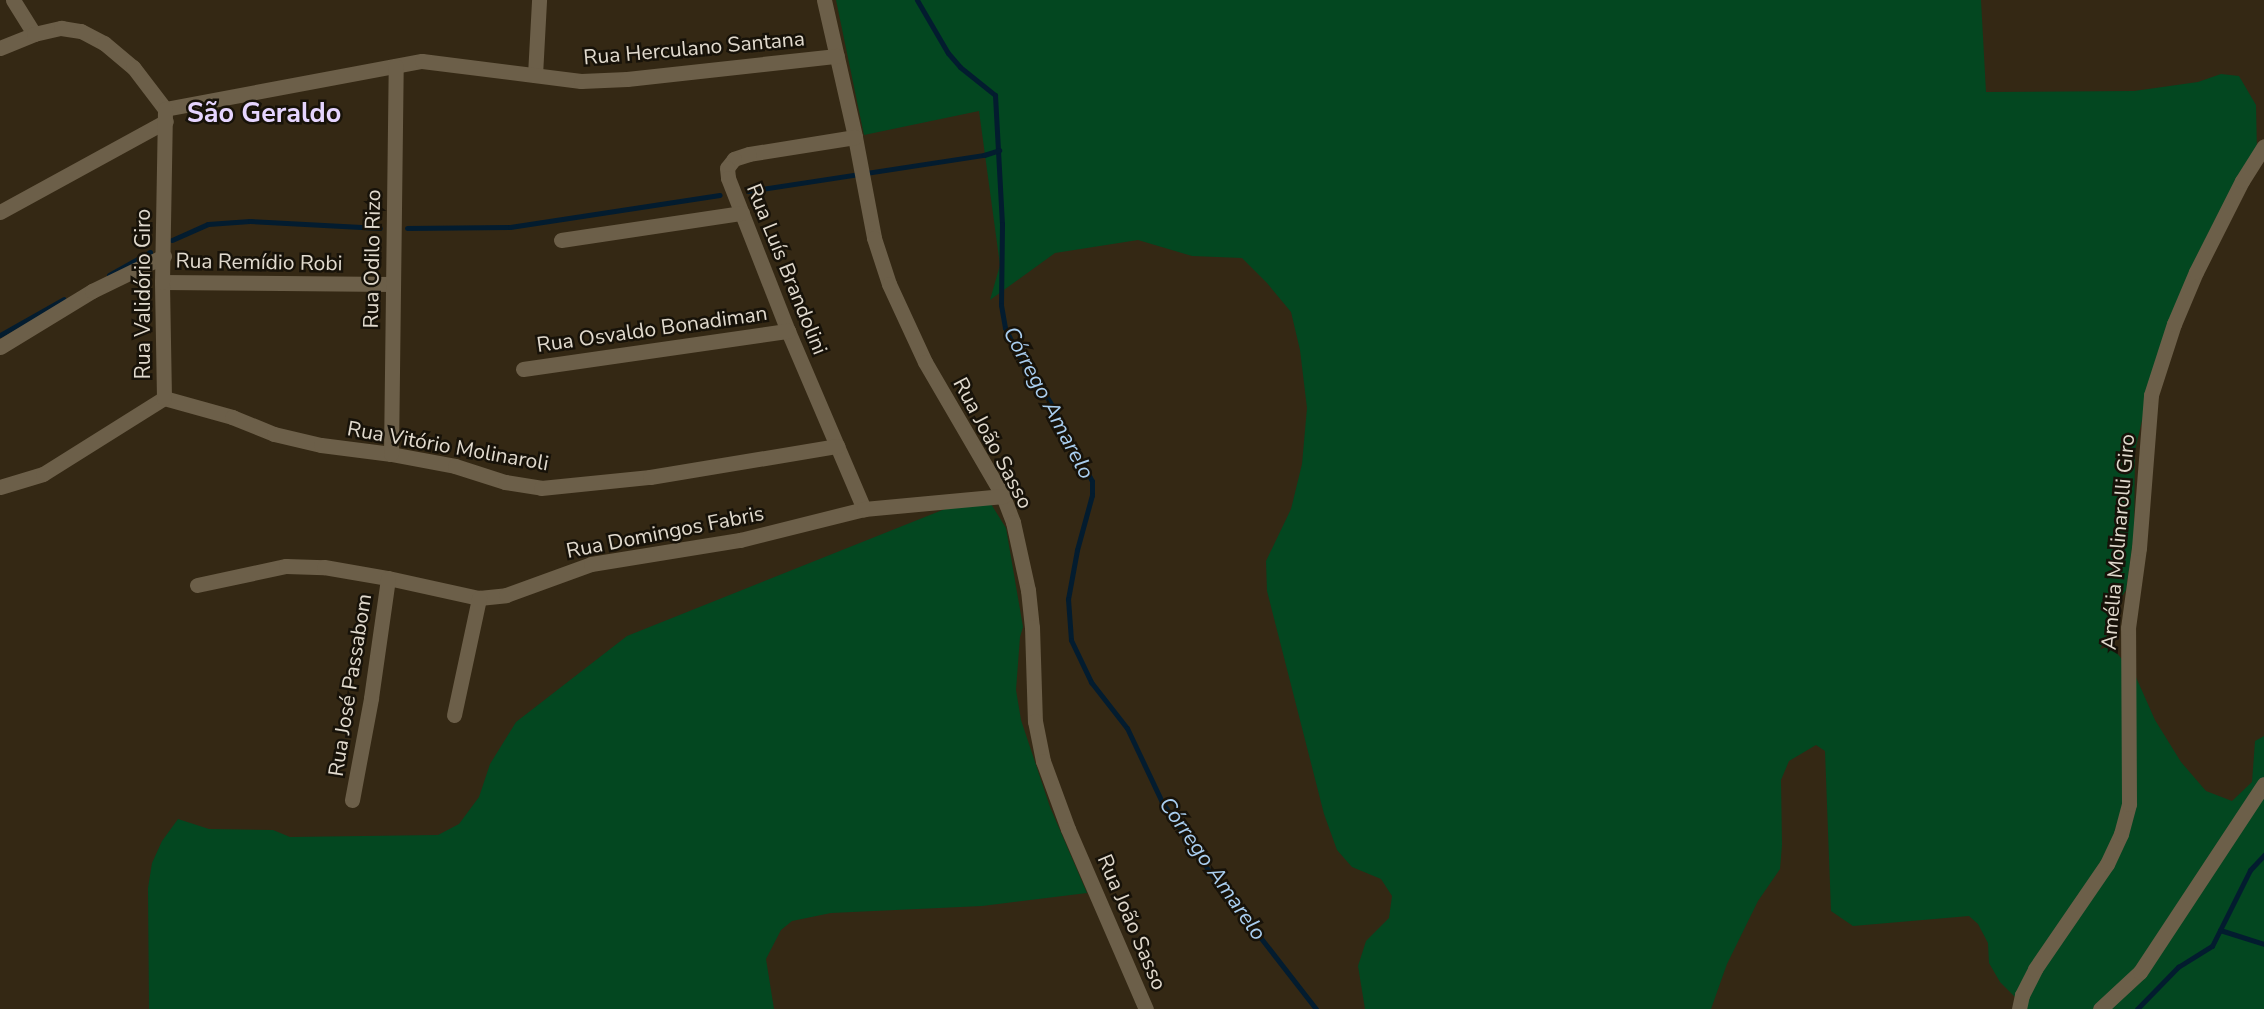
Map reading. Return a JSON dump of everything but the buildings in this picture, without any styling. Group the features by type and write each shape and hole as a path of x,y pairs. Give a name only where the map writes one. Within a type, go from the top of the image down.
{"street":[{"path":"13,0 34,34"},
{"path":"535,75 539,0"},
{"name":"Rua João Sasso","path":"824,0 855,137 874,238 901,313 925,362 1003,496 1023,557 1028,590 1032,627 1035,721 1043,761 1068,828 1146,1009"},
{"path":"0,48 34,34 62,28 81,31 104,43 133,67 166,115"},
{"name":"Rua Herculano Santana","path":"0,212 166,115 422,61 581,81 627,79 837,56"},
{"name":"Rua Odilo Rizo","path":"391,453 396,66"},
{"name":"Rua Validório Giro","path":"0,488 43,474 164,398 162,282 166,115"},
{"name":"Rua Luís Brandolini","path":"855,137 749,154 734,159 727,168 728,178 788,331 864,509"},
{"name":"Amélia Molinarolli Giro","path":"2019,1009 2022,995 2036,969 2107,864 2121,834 2129,804 2128,628 2139,548 2151,395 2174,324 2196,272 2242,182 2264,146"},
{"path":"561,240 742,213"},
{"path":"0,347 92,291 164,256"},
{"name":"Rua Remídio Robi","path":"162,282 392,284"},
{"name":"Rua Osvaldo Bonadiman","path":"523,369 788,331"},
{"name":"Rua Vitório Molinaroli","path":"164,398 232,417 274,434 312,443 391,453 455,466 505,482 541,488 650,477 837,446"},
{"name":"Rua Domingos Fabris","path":"197,585 286,566 324,567 479,598 506,594 591,564 740,540 864,509 1003,496"},
{"name":"Rua José Passabom","path":"352,800 371,698 388,578"},
{"path":"454,714 479,598"},
{"path":"2100,1009 2140,972 2264,784"}],"green space":[{"path":"836,0 1981,0 1986,92 2134,91 2198,82 2221,74 2239,76 2256,105 2257,153 2218,244 2150,385 2135,451 2134,534 2126,590 2111,614 2106,639 2100,649 2111,646 2135,675 2155,720 2181,762 2206,791 2232,801 2252,782 2255,741 2264,736 2264,1009 2027,1009 2000,982 1989,963 1988,943 1978,924 1969,916 1853,926 1831,911 1825,751 1816,745 1789,761 1781,780 1780,869 1758,901 1727,964 1711,1009 1365,1009 1358,966 1366,941 1389,918 1392,896 1381,879 1352,867 1337,850 1324,814 1267,591 1266,561 1291,509 1302,464 1307,408 1300,350 1291,312 1242,258 1192,256 1138,240 1055,253 990,300 1000,265 979,111 864,135"},
{"path":"991,504 1006,528 1023,627 1020,637 1016,690 1021,720 1050,807 1087,893 982,906 831,913 792,921 781,930 766,959 774,1009 149,1009 148,888 152,863 162,841 178,819 209,829 273,830 290,837 438,835 459,824 479,797 490,764 516,722 627,636 955,505"}],"waterway":[{"name":"Córrego Amarelo","path":"917,0 948,53 960,67 995,95 1002,224 1001,305 1005,328 1023,364 1039,384 1054,409 1092,481 1092,495 1077,550 1068,599 1071,640 1091,682 1127,728 1162,802 1211,874 1316,1009"},
{"path":"748,191 984,155 999,150"},
{"path":"407,228 510,227 720,195"},
{"path":"172,240 208,224 250,221 380,228"},
{"path":"109,275 150,252"},
{"path":"0,335 64,299"},
{"path":"2137,1009 2178,967 2212,946 2250,870 2264,855"},
{"path":"2220,930 2264,944"}],"district":[{"name":"São Geraldo","path":"264,114"}]}
